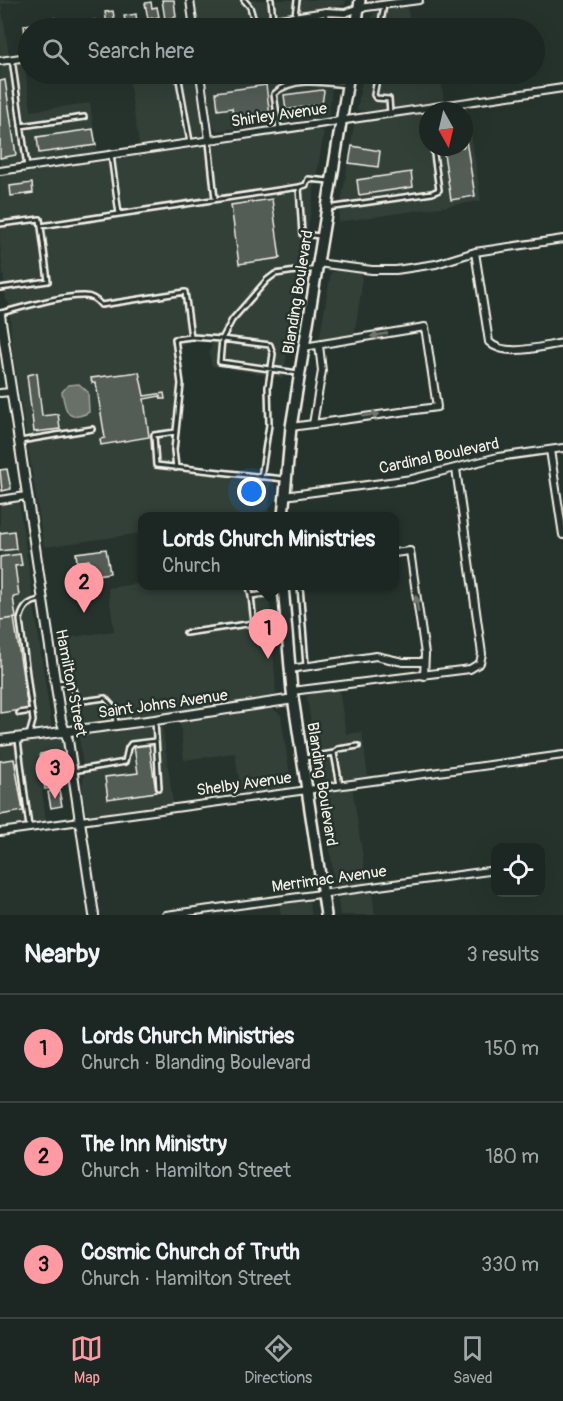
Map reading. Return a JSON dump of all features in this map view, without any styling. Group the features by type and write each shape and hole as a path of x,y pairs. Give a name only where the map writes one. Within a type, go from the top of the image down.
{"main road":[{"name":"Blanding Boulevard","path":"283,512 291,427 299,373 347,85"},
{"name":"Blanding Boulevard","path":"283,590 293,695 326,915"}],"street":[{"path":"190,0 193,18"},
{"path":"288,18 326,12 345,13 360,4 384,5 419,0"},
{"path":"0,61 18,58"},
{"path":"201,84 209,139"},
{"name":"Shirley Avenue","path":"473,102 563,88"},
{"name":"Shirley Avenue","path":"0,171 342,119 419,110"},
{"path":"317,267 396,270 436,264 475,252 563,239"},
{"path":"475,252 489,342 508,351 563,343"},
{"name":"Hamilton Street","path":"0,314 42,600 61,720 68,740 94,915"},
{"path":"291,427 437,407 425,327 304,347"},
{"path":"313,424 322,371 319,345"},
{"path":"0,393 11,392"},
{"name":"Cardinal Boulevard","path":"284,496 412,479 498,457 563,448"},
{"path":"550,450 563,535"},
{"name":"Saint Johns Avenue","path":"0,740 155,720 293,695 476,667 482,658 475,593 456,469"},
{"path":"0,500 26,496"},
{"path":"399,552 410,551 425,654 424,676"},
{"path":"290,669 376,656 403,662 423,662"},
{"name":"Shelby Avenue","path":"0,832 80,819 563,755"},
{"name":"Merrimac Avenue","path":"166,915 491,871"}],"lane":[{"path":"244,0 253,18"},
{"path":"271,0 273,18"},
{"path":"295,17 297,0"},
{"path":"382,18 384,5"},
{"path":"326,12 326,18"},
{"path":"12,59 27,166"},
{"path":"180,84 190,142"},
{"path":"279,129 274,94 282,86 297,84"},
{"path":"340,84 347,85"},
{"path":"376,84 374,95 376,98 388,99 390,113"},
{"path":"21,126 84,117"},
{"path":"209,139 215,199"},
{"path":"110,154 119,214"},
{"path":"326,208 432,194 439,190 434,156"},
{"path":"41,226 299,187 306,185 308,178 331,181"},
{"path":"299,187 302,234 322,236"},
{"path":"0,224 40,219 48,281 0,288"},
{"path":"299,373 220,362 222,339 232,320 267,280 275,274 317,267"},
{"path":"0,314 51,301 85,296 97,300 101,305 185,292 191,337"},
{"path":"176,468 174,450 181,384 175,339 191,337 222,339 270,345 273,354 268,387 269,425 261,477"},
{"path":"18,441 92,429"},
{"path":"176,432 154,435 156,465 286,479"},
{"path":"186,633 254,623 250,590"},
{"path":"251,596 275,590"},
{"path":"300,590 306,666"},
{"path":"28,736 33,721 20,621 22,612 28,604 42,600"},
{"path":"55,683 70,682 76,700 105,698 114,708 117,724"},
{"path":"19,713 32,711"},
{"path":"155,720 159,788"},
{"path":"18,738 29,827"},
{"path":"72,771 125,762 131,744 156,741"},
{"path":"302,759 358,746"},
{"path":"334,753 340,784"}],"shaded area":[{"path":"0,0 25,0 1,4 9,55 0,57"},
{"path":"194,0 346,0 345,5 260,18 197,18"},
{"path":"407,6 409,18 372,18 373,13 383,9"},
{"path":"18,63 18,84 27,84 31,111 90,103 97,151 0,166 0,65"},
{"path":"130,84 198,84 204,130 199,137 139,145"},
{"path":"207,84 333,84 328,116 217,131 213,126"},
{"path":"361,84 441,84 444,101 419,102 419,105 369,112 357,110"},
{"path":"419,112 419,156 473,156 473,147 481,201 338,222 354,125 369,120"},
{"path":"317,128 324,132 283,378 212,366 209,353 212,343 192,340 181,345 184,397 177,447 179,459 187,465 271,474 269,512 138,512 138,534 44,547 12,347 9,302 6,300 0,244 0,174"},
{"path":"342,270 362,273 354,336 319,341 331,272"},
{"path":"79,384 88,392 89,412 76,416 68,413 62,392 68,385"},
{"path":"19,501 52,729 0,735 0,504"},
{"path":"138,584 138,590 269,590 276,692 271,697 79,724 78,716 69,716 58,639 114,631 108,588"},
{"path":"339,689 346,734 362,732 368,777 330,782 319,781 307,696 314,692"},
{"path":"273,709 281,715 291,783 287,787 241,794 235,753 184,760 180,720"},
{"path":"162,723 173,803 90,815 86,813 79,736"},
{"path":"62,737 71,786 42,791 46,821 0,827 0,746"},
{"path":"352,786 367,885 341,887 335,885 322,793"},
{"path":"372,892 375,915 340,915 338,900 342,896"},
{"path":"309,902 312,915 281,915 279,903"}],"building":[{"path":"162,0 174,0 176,17 165,18"},
{"path":"151,2 152,8 157,7 159,17 148,18 145,3"},
{"path":"113,11 114,18 106,18 105,12"},
{"path":"136,14 136,18 124,18 124,16"},
{"path":"5,80 16,155 0,158 0,81"},
{"path":"266,85 270,116 234,121 232,108 218,110 216,92"},
{"path":"324,91 322,104 286,110 284,95"},
{"path":"93,129 96,145 39,153 37,137"},
{"path":"352,146 380,151 378,167 349,163"},
{"path":"444,156 469,156 475,196 451,200"},
{"path":"411,172 413,187 359,195 357,180"},
{"path":"32,183 33,193 11,196 10,186"},
{"path":"272,199 280,258 239,264 231,205"},
{"path":"139,372 144,396 164,393 165,399 161,399 160,396 144,399 149,437 101,445 100,439 105,438 96,383 92,383 91,378"},
{"path":"37,373 42,416 58,414 60,429 34,432 27,375"},
{"path":"7,469 11,489 2,491 0,470"},
{"path":"14,531 16,549 0,551 0,533"},
{"path":"106,549 110,573 91,576 89,560 77,562 76,553"},
{"path":"20,554 22,565 15,566 19,596 13,597 16,618 0,620 0,557"},
{"path":"14,618 28,709 0,713 0,620"},
{"path":"149,744 156,792 108,799 105,777 138,773 134,746"},
{"path":"56,751 62,787 45,789 40,754"},
{"path":"14,759 23,811 0,815 0,761"},
{"path":"59,790 62,806 51,808 48,792"}],"place":[{"name":"The Inn Ministry","path":"84,613"},
{"name":"Lords Church Ministries","path":"268,659"},
{"name":"Cosmic Church of Truth","path":"55,799"}]}
